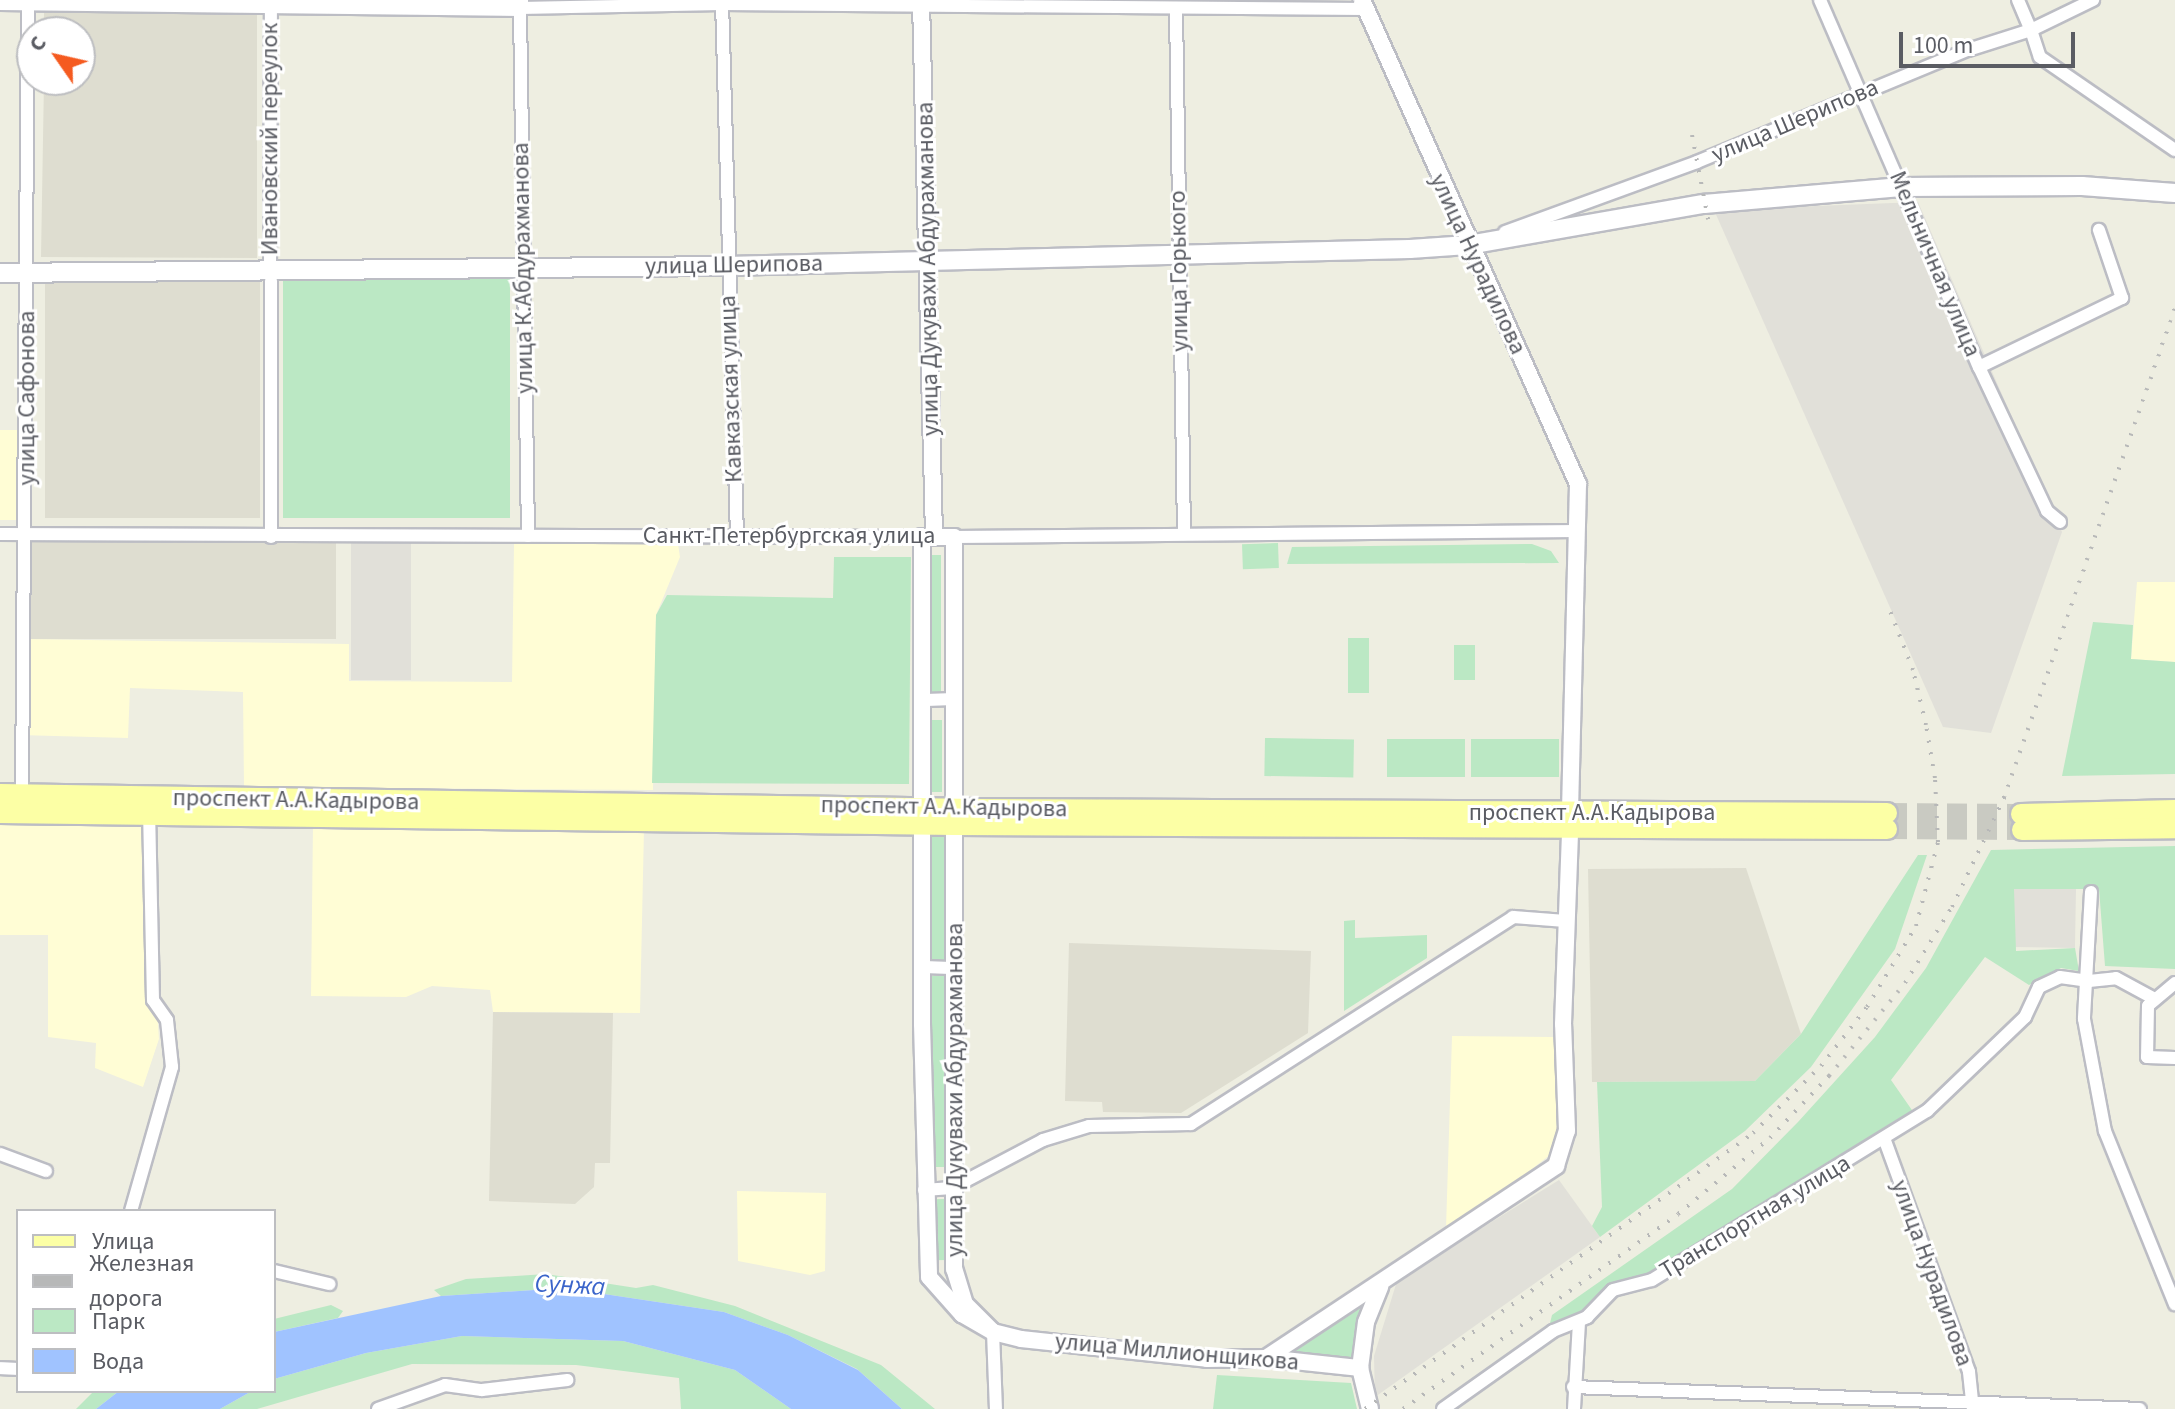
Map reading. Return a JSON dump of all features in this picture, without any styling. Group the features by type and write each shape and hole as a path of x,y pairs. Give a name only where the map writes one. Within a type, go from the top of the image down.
{"main road":[{"name":"улица Шерипова","path":"0,273 270,276 1179,255 1468,245 1704,204 1901,187 2082,186 2175,193"},
{"name":"проспект А.А.Кадырова","path":"0,794 954,817 1887,821"},
{"path":"2175,810 2022,822 2175,828"},
{"name":"проспект А.А.Кадырова","path":"0,813 149,816 924,816"}],"street":[{"name":"Мельничная улица","path":"1820,0 1979,367 2047,511 2060,522"},
{"path":"2018,0 2040,57 2175,150"},
{"name":"улица Шерипова","path":"1468,245 1697,162 1862,93 2031,30 2093,0"},
{"path":"0,2 271,6 722,2 1176,8 1364,4"},
{"name":"улица Сафонова","path":"22,794 27,534 28,2"},
{"name":"Кавказская улица","path":"722,2 726,266 737,538"},
{"name":"улица К.Абдурахманова","path":"520,4 521,269 528,536"},
{"name":"улица Дукувахи Абдурахманова","path":"921,4 927,259 928,537 924,816 926,1264 929,1277 955,1307 993,1332"},
{"name":"улица Нурадилова","path":"1266,1358 1380,1286 1556,1166 1567,1131 1566,921 1578,484 1468,245 1364,4"},
{"name":"Ивановский переулок","path":"271,6 271,537"},
{"name":"улица Горького","path":"1176,8 1184,534"},
{"path":"1979,367 2122,298 2099,230"},
{"name":"Санкт-Петербургская улица","path":"0,534 737,538 1578,531"},
{"name":"улица Дукувахи Абдурахманова","path":"954,537 957,968 952,1188 954,1269 965,1304 993,1332"},
{"path":"925,700 955,699"},
{"path":"132,1209 172,1067 167,1020 153,1000 149,816"},
{"path":"2091,892 2089,981 2084,1019 2105,1131 2175,1304"},
{"path":"924,1190 952,1188 1043,1140 1089,1126 1191,1124 1513,917 1566,921"},
{"path":"924,967 957,968"},
{"name":"Транспортная улица","path":"1443,1409 1553,1331 1579,1322 1613,1290 1652,1280 1927,1111 1985,1060 2025,1017 2039,987 2060,977 2089,981"},
{"path":"2089,981 2116,978 2153,998"},
{"path":"2175,983 2153,998 2148,1006 2147,1057 2175,1058"},
{"name":"улица Нурадилова","path":"1884,1138 1969,1372 1972,1404"},
{"path":"0,1154 46,1171"},
{"path":"926,1264 954,1269"},
{"path":"276,1271 329,1284"},
{"path":"1370,1409 1360,1368 1366,1322 1380,1286"},
{"path":"1574,1409 1579,1322"},
{"path":"993,1332 996,1409"},
{"name":"улица Миллионщикова","path":"993,1332 1207,1359 1266,1358 1360,1368"},
{"path":"378,1409 445,1385 482,1390 567,1380"},
{"path":"1573,1387 2140,1409"}],"shaded area":[{"path":"44,9 257,14 257,258 41,257 44,96 96,96 96,16 44,16"},
{"path":"1918,202 2062,532 1991,733 1943,727 1714,210"},
{"path":"45,280 260,280 260,518 45,518"},
{"path":"0,430 21,430 21,520 0,520"},
{"path":"24,541 336,541 336,639 24,639"},
{"path":"351,542 411,542 411,680 351,680"},
{"path":"514,544 678,544 680,557 656,615 653,790 244,787 243,692 130,688 128,738 19,735 21,639 349,644 349,681 512,682"},
{"path":"2137,582 2175,582 2175,662 2131,659"},
{"path":"0,820 144,823 159,1039 143,1087 95,1068 96,1043 48,1037 48,935 0,935"},
{"path":"313,823 644,829 640,1013 493,1012 490,990 432,986 406,997 311,996"},
{"path":"1746,868 1801,1034 1755,1081 1592,1082 1588,869"},
{"path":"2014,887 2076,888 2075,948 2013,947"},
{"path":"1069,943 1311,951 1308,1033 1181,1113 1103,1112 1102,1102 1065,1101"},
{"path":"493,1012 613,1013 610,1163 595,1163 594,1187 575,1204 489,1201"},
{"path":"1452,1036 1554,1037 1559,1136 1551,1154 1481,1209 1446,1229"},
{"path":"1559,1180 1600,1237 1375,1397 1374,1356 1397,1281"},
{"path":"737,1191 826,1193 825,1271 810,1275 738,1261"}],"green space":[{"path":"283,279 510,279 510,518 283,518"},
{"path":"1278,543 1279,568 1243,569 1242,544"},
{"path":"1532,544 1551,551 1559,563 1287,564 1292,547"},
{"path":"931,555 941,555 941,692 931,692"},
{"path":"834,557 911,557 909,784 652,783 656,615 667,595 833,598"},
{"path":"2093,622 2133,625 2131,659 2175,662 2175,774 2062,776"},
{"path":"1348,638 1369,638 1369,693 1348,693"},
{"path":"1454,645 1475,645 1475,680 1454,680"},
{"path":"932,720 942,720 942,792 932,792"},
{"path":"1265,738 1354,740 1353,778 1264,776"},
{"path":"1387,739 1465,739 1465,777 1387,777"},
{"path":"1471,739 1559,739 1559,777 1471,777"},
{"path":"931,834 944,834 944,961 931,961"},
{"path":"2175,846 2175,969 2105,966 2099,889 2014,889 2016,951 2075,948 2079,971 2061,968 2029,985 1985,957 1891,1080 1914,1113 1650,1274 1609,1286 1574,1317 1549,1327 1552,1315 1732,1189 1798,1122 1875,1037 1926,968 1991,850"},
{"path":"1918,855 1927,855 1895,949 1811,1067 1745,1131 1600,1237 1592,1226 1602,1207 1597,1082 1755,1081 1801,1034"},
{"path":"1355,920 1355,938 1427,935 1427,958 1344,1011 1344,921"},
{"path":"932,976 944,976 944,1167 932,1167"},
{"path":"933,1199 945,1199 946,1260 934,1260"},
{"path":"546,1274 636,1288 653,1285 735,1306 881,1365 935,1409 902,1409 857,1369 788,1335 724,1312 564,1288 441,1296 434,1290 466,1279"},
{"path":"1380,1286 1360,1368 1266,1358"},
{"path":"331,1305 343,1311 338,1318 276,1332 276,1319"},
{"path":"462,1336 623,1341 735,1370 791,1409 681,1409 679,1378 576,1365 412,1364 257,1409 220,1409 248,1393 276,1393 276,1378 366,1353"},
{"path":"1217,1375 1351,1383 1357,1409 1213,1409"},
{"path":"92,1393 116,1393 96,1409 76,1409"}],"water":[{"path":"564,1288 724,1312 788,1335 858,1370 902,1409 791,1409 735,1370 623,1341 462,1336 366,1353 276,1378 276,1332 441,1296"},
{"path":"116,1393 248,1393 220,1409 96,1409"}],"tunnel":[{"path":"1887,813 2021,814"},
{"path":"1887,829 2022,830"}],"railway":[{"path":"1692,135 1708,219"},
{"path":"1403,1409 1678,1214 1770,1138 1829,1076 1905,983 1952,907 2004,798 2175,308"},
{"path":"1365,1409 1753,1133 1821,1066 1867,1007 1916,926 1938,842 1935,778 1926,725 1913,670 1889,608"}],"water label":[{"name":"Сунжа","path":"570,1285"}]}
